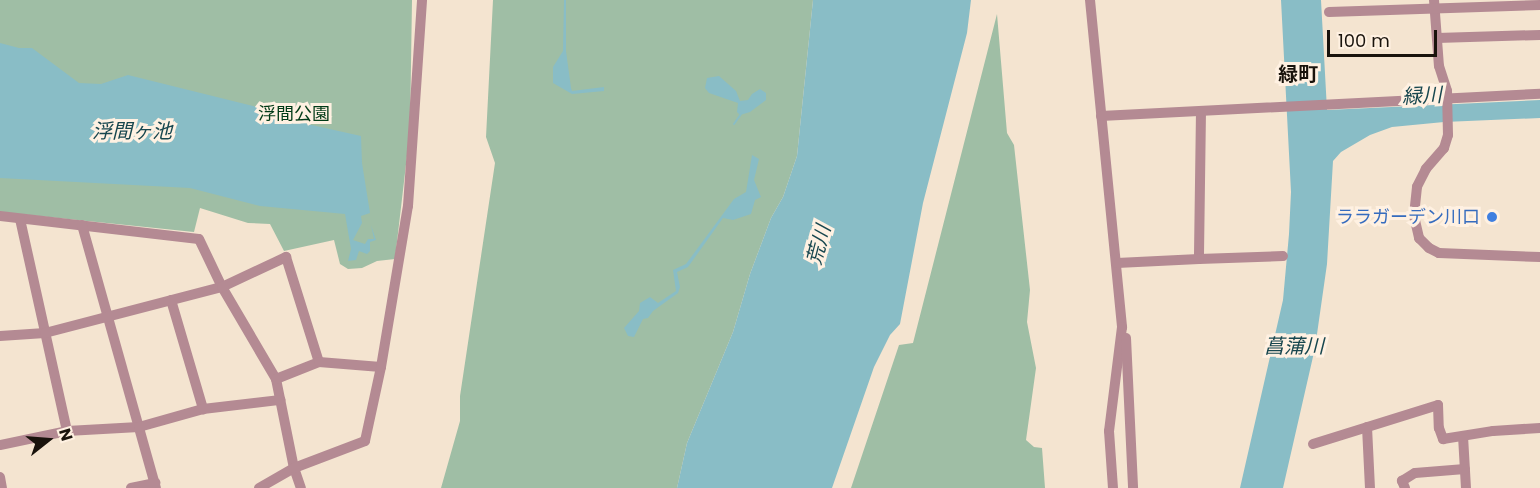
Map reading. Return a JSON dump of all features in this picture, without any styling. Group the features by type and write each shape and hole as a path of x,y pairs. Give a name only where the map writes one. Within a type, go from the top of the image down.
{"street":[{"path":"259,488 294,468 365,441 381,367 408,206 422,0"},
{"path":"1090,0 1122,327 1109,431 1113,488"},
{"path":"1329,12 1434,4 1540,5"},
{"path":"1434,4 1439,66 1447,100 1449,124 1444,148 1426,169 1418,187 1414,216 1419,238 1429,248 1439,253 1540,257"},
{"path":"1437,38 1540,35"},
{"path":"1101,116 1540,94"},
{"path":"1199,259 1201,111"},
{"path":"0,216 193,236 199,239 222,287 276,379 294,468 302,488"},
{"path":"20,219 67,431"},
{"path":"82,225 156,485 130,488"},
{"path":"1117,263 1283,256"},
{"path":"0,336 45,333 222,287 286,257 319,362"},
{"path":"171,300 203,409"},
{"path":"1122,327 1126,340 1133,488"},
{"path":"276,379 319,362 381,367"},
{"path":"0,445 67,431 139,427 203,409 280,400"},
{"path":"1313,444 1438,405 1439,428 1443,440 1493,431 1540,428"},
{"path":"1367,427 1370,488"},
{"path":"1463,436 1466,488"},
{"path":"1405,488 1402,481 1415,473 1465,469"},
{"path":"0,477 2,488"}],"green space":[{"name":"浮間公園","path":"0,0 412,0 410,130 395,259 377,261 362,268 348,269 340,264 334,240 284,251 270,224 248,223 200,208 194,232 0,212"},
{"path":"493,0 813,0 797,156 783,197 771,218 750,274 733,332 687,443 677,488 441,488 460,421 460,396 495,163 486,137"},
{"path":"997,14 1007,133 1014,145 1030,290 1027,322 1036,368 1026,440 1034,447 1042,448 1045,488 851,488 899,345 913,343"}],"water":[{"path":"564,0 566,0 566,51 572,91 604,87 604,91 572,94 553,83 553,67 563,51"},
{"name":"荒川","path":"813,0 971,0 967,33 923,203 900,324 890,335 874,367 832,488 677,488 687,443 733,332 750,274 771,218 783,197 797,156"},
{"name":"菖蒲川","path":"1281,0 1321,0 1327,110 1540,100 1540,118 1444,122 1392,127 1370,135 1341,152 1333,161 1327,264 1315,348 1283,488 1240,488 1283,300 1289,234 1291,192"},
{"name":"浮間ヶ池","path":"0,43 19,48 32,48 79,83 101,84 128,75 302,118 307,124 361,136 362,163 370,213 361,216 362,223 353,240 365,244 368,239 374,239 371,225 376,240 370,242 370,251 367,254 359,251 356,260 348,261 351,249 345,214 260,206 190,188 0,178"},
{"path":"719,76 736,91 740,101 748,100 760,89 766,93 766,100 750,112 740,115 737,112 738,103 709,93 705,88 707,78"},
{"path":"752,155 759,159 754,180 761,197 755,200 751,214 733,220 723,218 688,267 677,272 680,287 678,293 653,311 648,318 643,319 634,337 628,336 624,328 639,311 640,303 650,297 658,303 676,291 673,270 686,264 734,199 746,192"}],"waterway":[{"path":"734,124 741,114"}],"place":[{"name":"ララガーデン川口","path":"1492,217"}],"district":[{"name":"緑町","path":"1298,74"}],"water label":[{"name":"緑川","path":"1422,96"}]}
